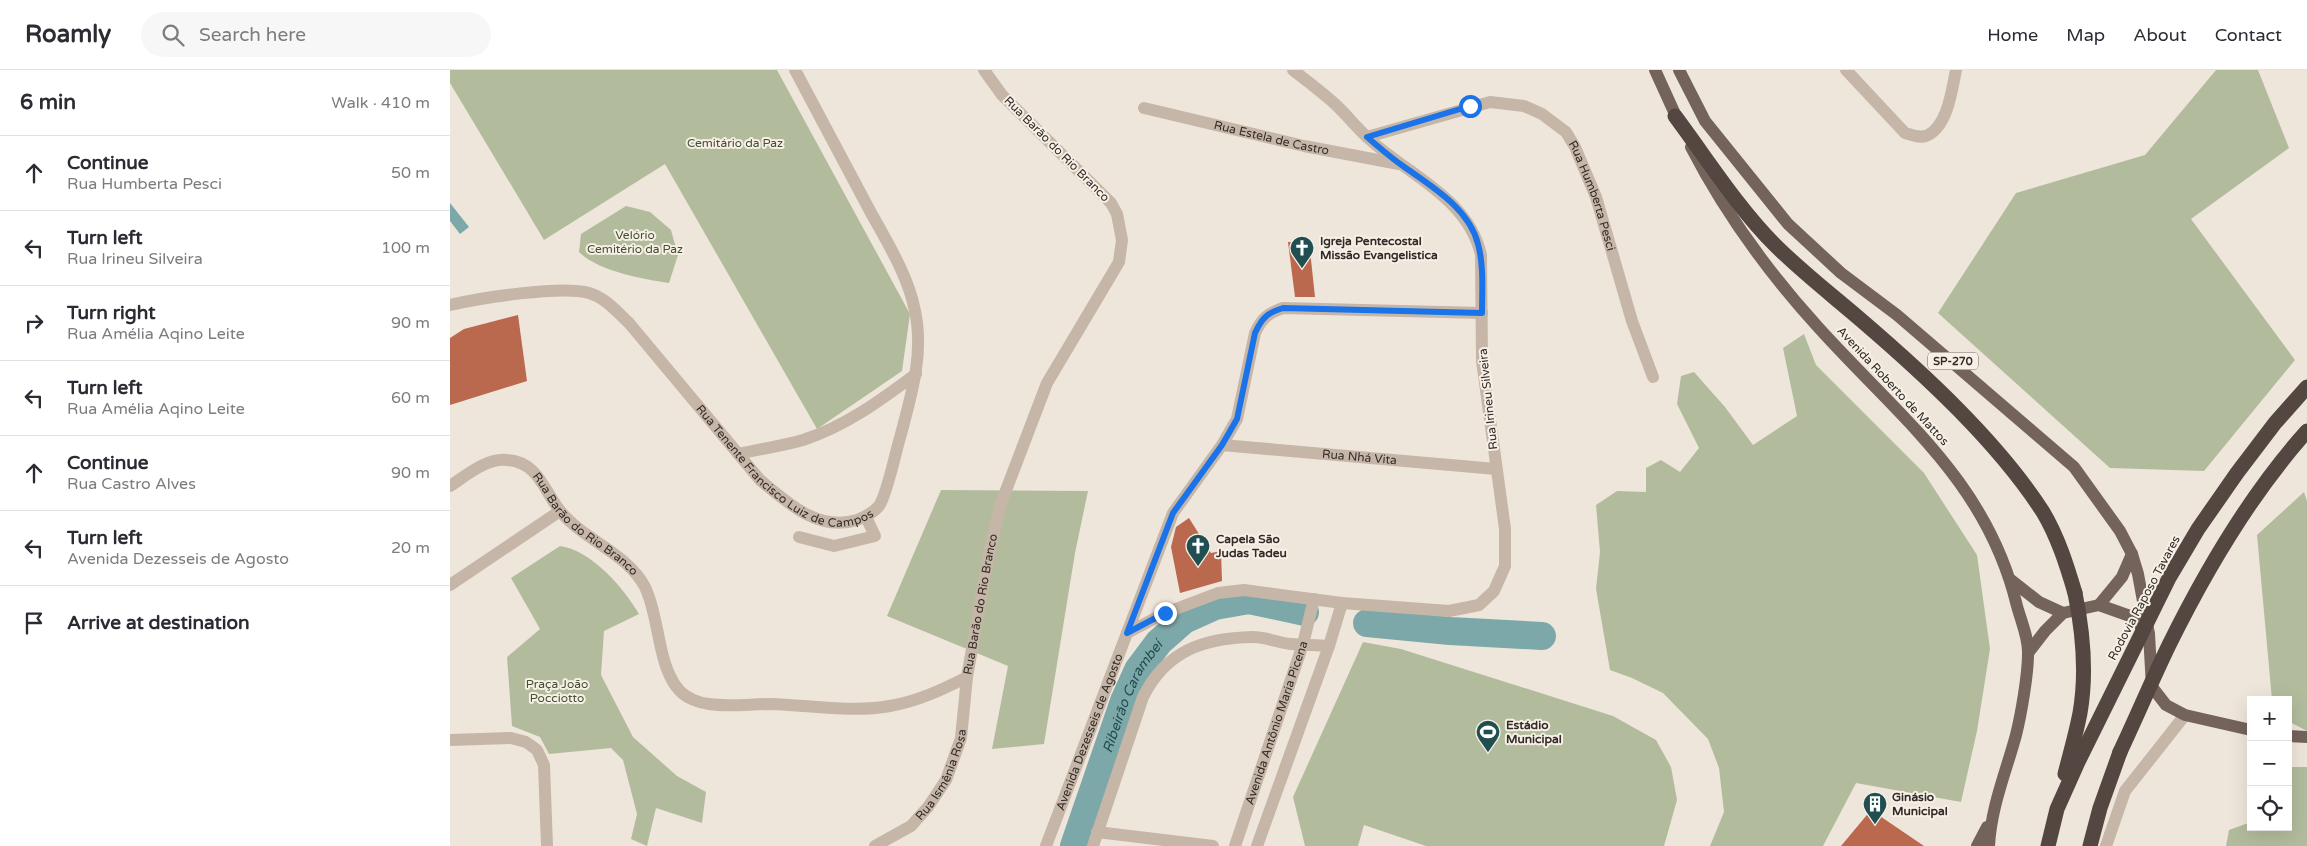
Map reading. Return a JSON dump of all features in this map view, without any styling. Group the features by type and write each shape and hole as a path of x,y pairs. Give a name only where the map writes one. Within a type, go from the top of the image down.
{"highway":[{"path":"1675,116 1774,245 1916,370 1969,423 2009,467 2043,513 2064,557 2075,593 2082,626 2084,677 2080,712 2057,809"},
{"name":"Rodovia Raposo Tavares","path":"2048,846 2057,809 2078,762 2169,578 2198,529 2237,473 2275,423 2307,388"},
{"path":"2090,846 2100,808 2120,752 2170,644 2239,522 2268,479 2307,431"}],"main road":[{"name":"Avenida Roberto de Mattos","path":"1655,70 1675,116 1718,197 1746,239 1818,328 1930,444 1977,508 1995,540 2011,580 2028,653 2016,733 1990,820 1989,846"},
{"name":"SP-270","path":"1678,70 1705,121 1788,224 1841,273 1919,333 2074,467 2120,530 2132,554 2138,574 2149,634 2152,687 2166,705 2185,715"},
{"path":"2100,605 2122,577 2132,554"},
{"path":"2011,580 2039,602 2063,613"},
{"path":"2028,653 2044,631 2063,613 2100,605 2130,616 2149,634"},
{"path":"2185,715 2247,729"},
{"path":"2292,736 2307,737"},
{"path":"1978,846 1990,820"}],"street":[{"name":"Rua Tenente Francisco Luiz de Campos","path":"450,305 492,297 567,291 589,293 608,302 629,323 760,480 810,517 829,523 846,523 866,517 879,506 889,476 916,374 919,340 915,310 906,283 795,70"},
{"name":"Rua Barão do Rio Branco","path":"450,486 479,467 496,461 508,460 524,464 540,478 560,511 576,527 631,568 645,587 656,620 667,669 679,691 692,699 709,704 770,704 844,709 888,707 914,701 943,690 967,677 989,554 1000,506 1048,382 1106,288 1119,262 1122,251 1117,214 1111,203 1002,95 984,70"},
{"name":"Rua Irineu Silveira","path":"1293,70 1334,103 1367,137 1452,204 1458,210 1478,242 1481,255 1482,361 1505,529 1505,566 1494,591 1478,605 1449,611 1314,600"},
{"path":"1846,70 1905,133 1919,137 1929,135 1940,124 1950,102 1956,70"},
{"name":"Rua Humberta Pesci","path":"1367,137 1490,102 1524,106 1542,114 1566,132 1575,147 1596,197 1632,321 1653,377"},
{"name":"Rua Estela de Castro","path":"1144,108 1304,146 1401,165"},
{"name":"Avenida Dezesseis de Agosto","path":"1046,846 1173,513 1222,445 1237,419 1255,333 1268,312 1283,308 1482,313"},
{"path":"738,454 803,440 847,422 882,400 916,374"},
{"name":"Rua Nhá Vita","path":"1222,445 1496,469"},
{"path":"450,585 560,511"},
{"path":"798,537 834,546 875,536 866,517"},
{"path":"1127,633 1165,613 1218,593 1244,590 1314,600"},
{"name":"Avenida Antônio Maria Picena","path":"1234,846 1303,644 1314,600"},
{"name":"Avenida Antônio Maria Picena","path":"1257,846 1329,646 1342,603"},
{"path":"1093,846 1143,697 1151,680 1174,657 1193,646 1255,637 1329,646"},
{"name":"Rua Ismênia Rosa","path":"875,846 911,826 928,808 946,780 961,738 967,677"},
{"path":"2106,846 2125,791 2185,715"},
{"path":"450,740 511,738 526,742 537,750 544,765 546,846"},
{"path":"1097,832 1213,846"}],"green space":[{"name":"Cemitário da Paz","path":"450,70 777,70 910,314 902,371 817,429 665,164 544,240 450,83"},
{"path":"2216,70 2258,70 2289,148 2191,219 2295,360 2204,471 2110,468 1938,313 2016,193 2145,155"},
{"name":"Velório Cemitério da Paz","path":"626,206 650,212 671,230 678,255 669,283 609,269 587,259 579,252 581,234"},
{"path":"1804,334 1816,365 1924,473 1977,555 1990,649 1977,731 1961,802 1856,783 1823,846 1710,846 1724,812 1719,768 1708,739 1663,693 1610,670 1596,589 1600,552 1596,505 1617,491 1646,492 1646,468 1661,460 1680,472 1699,448 1677,404 1681,376 1694,372 1725,407 1753,445 1797,416 1783,348"},
{"path":"941,490 1088,491 1075,553 1044,744 992,749 1008,666 887,616"},
{"path":"2304,492 2307,501 2307,731 2292,723 2292,696 2272,696 2257,535"},
{"name":"Praça João Pocciotto","path":"560,546 572,549 595,562 616,582 639,614 604,631 601,675 633,737 677,776 706,792 702,823 656,808 647,846 631,839 637,814 623,760 611,748 549,754 540,737 512,726 507,657 540,629 511,578"},
{"name":"Estádio Municipal","path":"1363,642 1401,649 1613,716 1656,740 1671,767 1677,800 1664,846 1426,846 1364,825 1358,846 1305,846 1293,797"},
{"path":"2292,767 2307,767 2307,846 2226,846 2229,830 2247,823 2247,831 2292,831"}],"water":[{"path":"450,203 469,227 460,234 450,221"}],"building":[{"name":"Igreja Pentecostal Missão Evangelistica","path":"1309,241 1315,297 1295,297 1288,242"},
{"path":"518,315 527,381 450,405 450,338 464,329"},
{"name":"Capela São Judas Tadeu","path":"1189,518 1211,553 1221,551 1222,581 1180,593 1171,547 1176,527"},
{"name":"Ginásio Municipal","path":"1871,810 1924,846 1841,846"}],"waterway":[{"name":"Ribeirão Carambeí","path":"1074,846 1124,701 1138,670 1159,642 1184,620 1215,606 1249,600 1305,612"},
{"path":"1367,623 1450,631 1542,636"}],"place":[{"name":"Igreja Pentecostal Missão Evangelistica","path":"1302,269"},
{"name":"Capela São Judas Tadeu","path":"1198,567"},
{"name":"Estádio Municipal","path":"1488,753"},
{"name":"Ginásio Municipal","path":"1875,825"}],"route":[{"path":"1165,613 1127,633 1173,513 1222,445 1237,419 1255,333 1268,312 1283,308 1482,313 1481,255 1478,242 1469,225 1446,198 1367,137 1470,106"}]}
